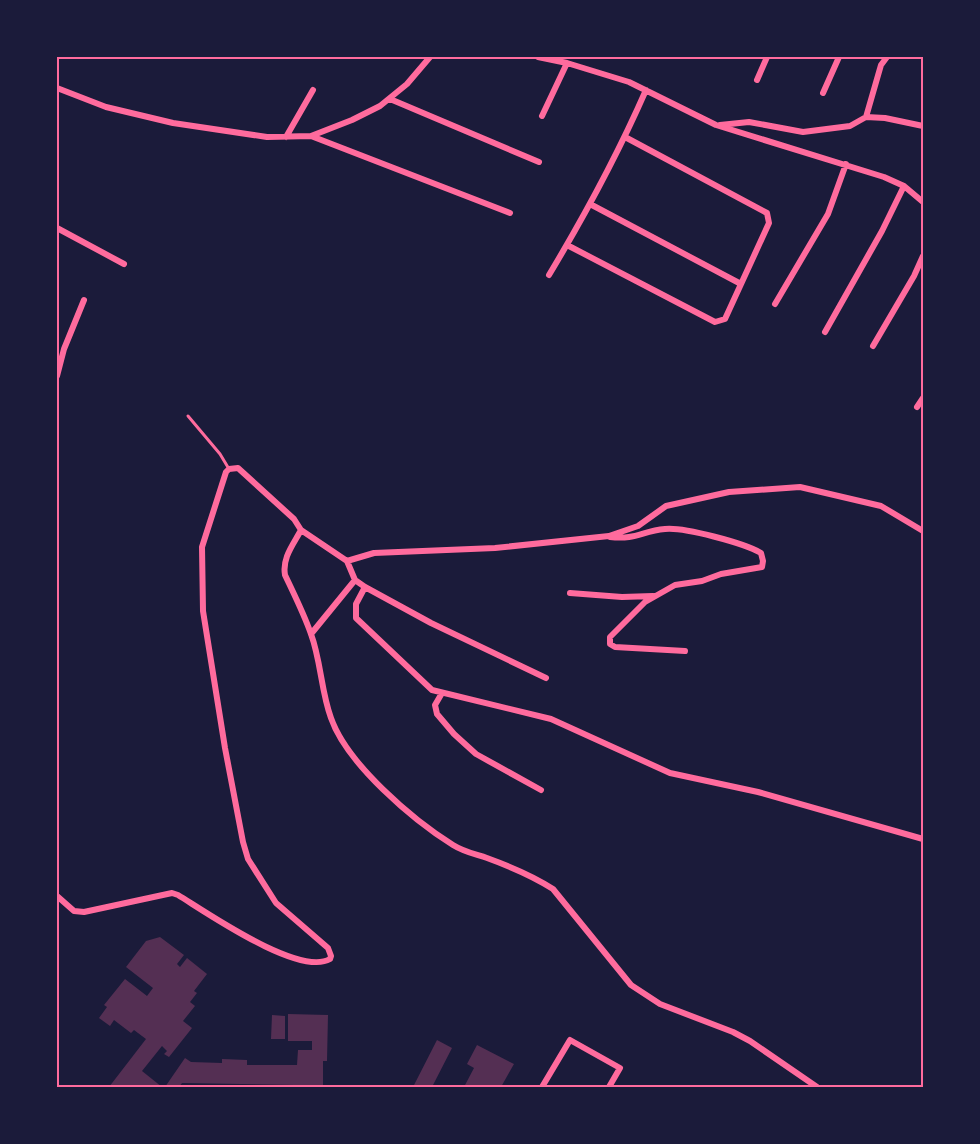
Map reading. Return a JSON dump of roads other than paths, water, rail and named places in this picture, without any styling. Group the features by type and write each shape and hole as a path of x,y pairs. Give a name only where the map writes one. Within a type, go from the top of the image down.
{"street":[{"path":"57,88 106,107 172,123 267,137 311,136 367,114 390,99 407,84 430,57"},
{"path":"538,57 567,63 629,82 717,125 884,177 904,186 923,202"},
{"path":"757,80 767,57"},
{"path":"823,93 839,57"},
{"path":"866,117 881,65 887,57"},
{"path":"542,116 567,63"},
{"path":"286,137 313,90"},
{"path":"549,275 590,204 625,137 646,90"},
{"path":"390,99 539,162"},
{"path":"717,125 749,122 803,132 850,126 866,117 885,118 923,126"},
{"path":"311,136 510,213"},
{"path":"567,245 715,322 725,319 769,223 767,213 625,137"},
{"path":"776,304 828,214 846,164"},
{"path":"825,332 882,231 904,186"},
{"path":"590,204 741,285"},
{"path":"57,228 124,264"},
{"path":"873,346 914,276 923,256"},
{"path":"57,376 64,349 84,300"},
{"path":"917,407 923,398"},
{"path":"57,896 74,911 84,912 172,893 240,935 288,957 321,963 326,962 331,956 328,948 276,903 248,859 243,842 203,611 202,547 226,472 229,469 238,468 294,519 301,530 347,561 356,580 365,587 431,623 546,678"},
{"path":"347,561 374,553 495,548 609,536 638,526 666,506 729,492 800,487 881,506 923,531"},
{"path":"609,536 626,539 666,528 739,542 760,553 763,561 762,567 675,585 654,596 610,637 610,644 615,647 685,651"},
{"path":"301,530 286,556 284,568 311,634 331,719 351,753 382,789 455,847 541,881 553,889 622,976 644,994 660,1004 733,1032 758,1046 817,1087"},
{"path":"311,634 356,580"},
{"path":"365,587 356,604 356,618 432,690 551,719 670,773 758,792 923,840"},
{"path":"570,593 622,597 654,596"},
{"path":"442,693 435,705 437,714 454,734 476,753 541,790"},
{"path":"542,1087 570,1040 620,1068 609,1087"}],"lane":[{"path":"188,416 210,441 229,469"}]}
